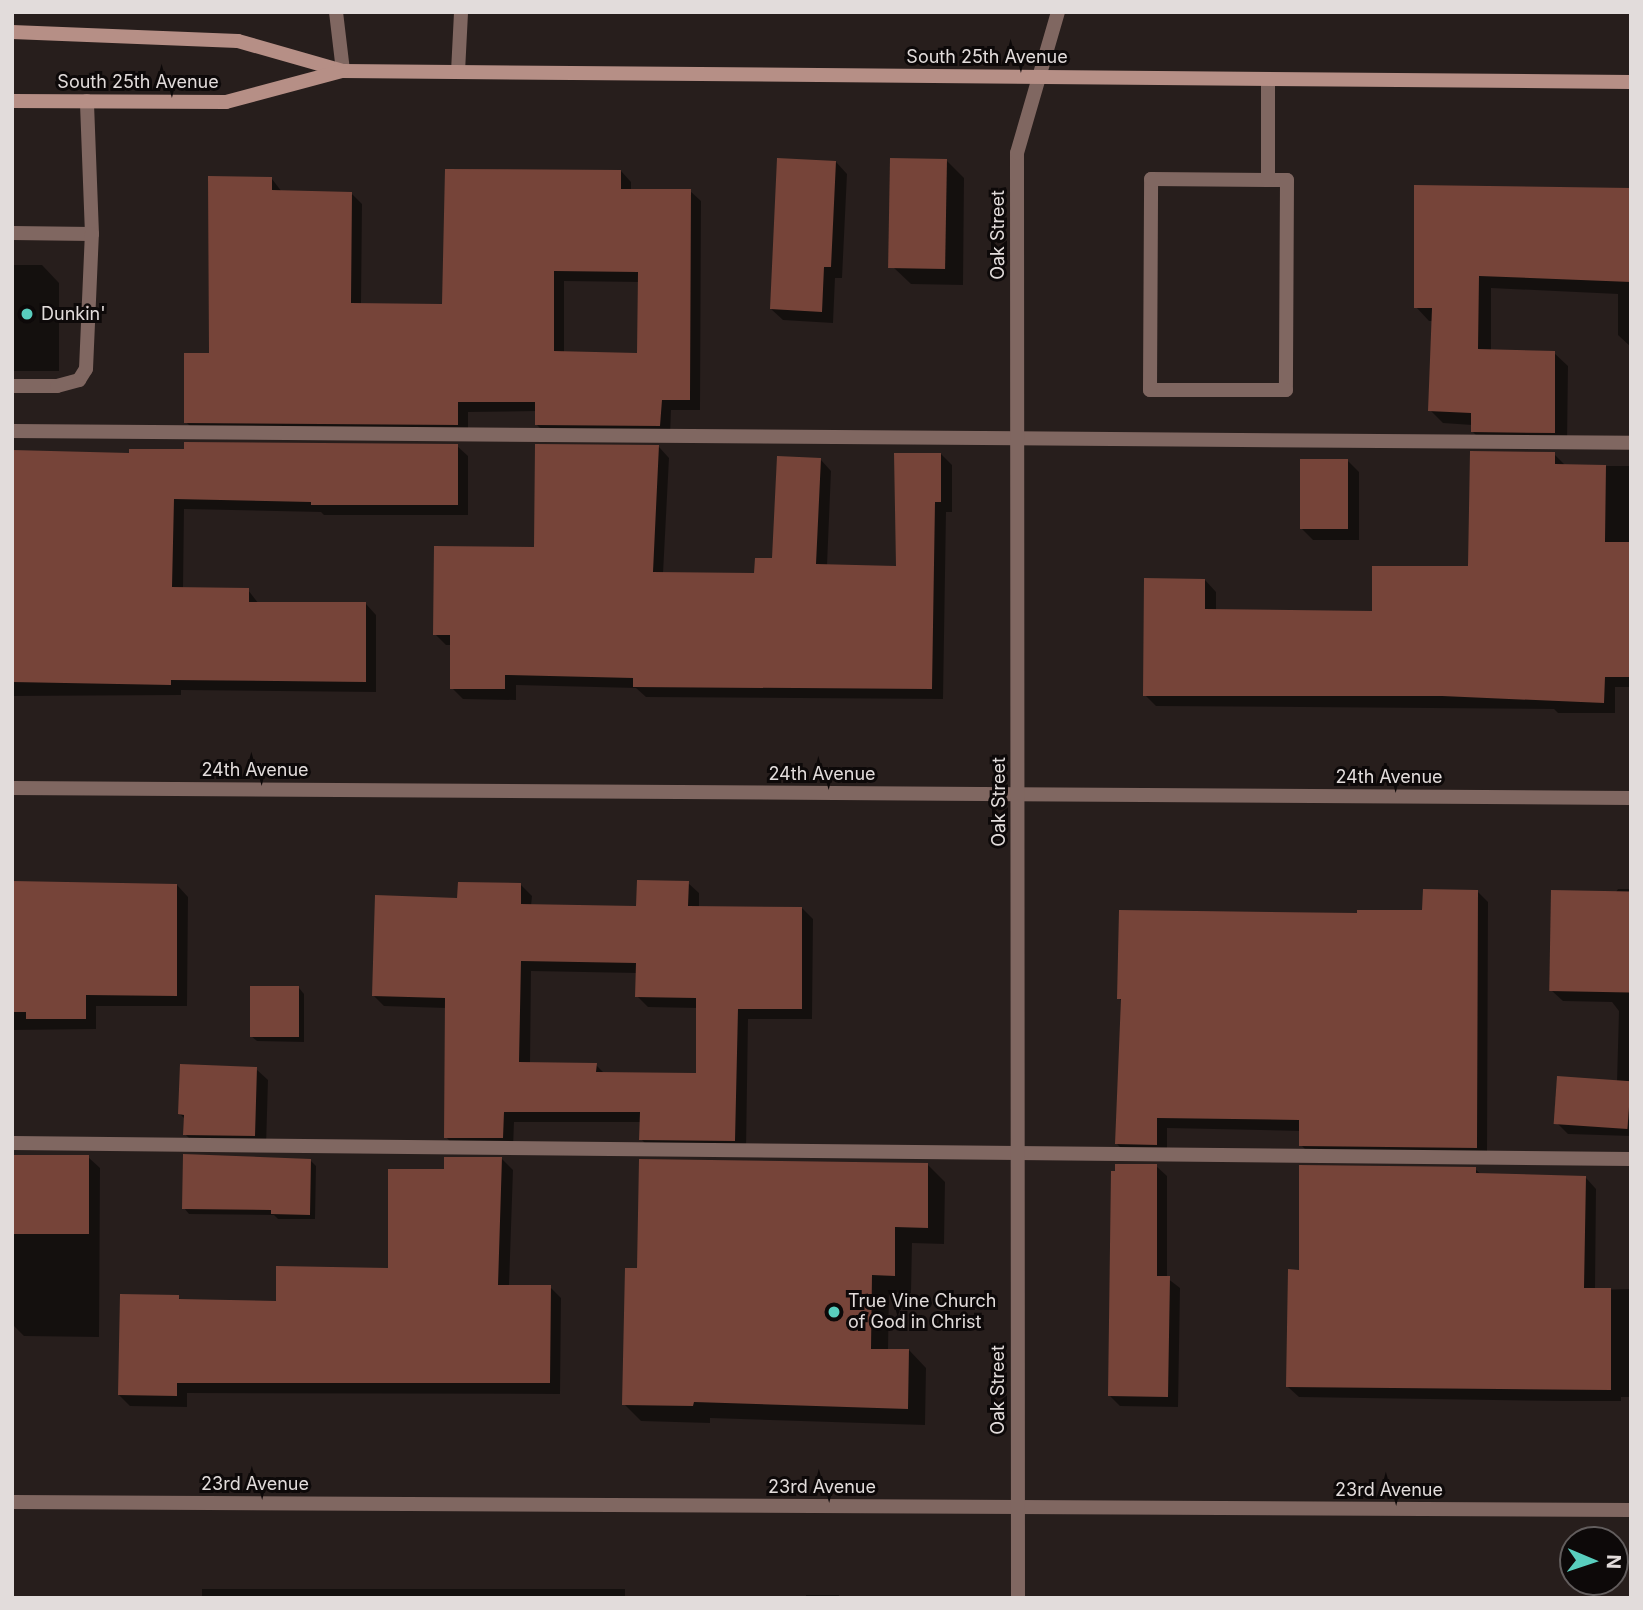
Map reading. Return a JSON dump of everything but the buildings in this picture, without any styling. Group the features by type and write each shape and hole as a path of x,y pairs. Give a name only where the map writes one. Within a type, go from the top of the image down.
{"main road":[{"name":"South 25th Avenue","path":"12,32 238,41 343,71"},
{"name":"South 25th Avenue","path":"12,101 226,102 343,71 1631,82"}],"street":[{"path":"336,12 343,71"},
{"path":"458,72 461,12"},
{"name":"Oak Street","path":"1018,1598 1017,153 1058,12"},
{"path":"1268,79 1268,180"},
{"path":"12,386 57,386 79,380 86,369 92,234 87,101"},
{"path":"1152,179 1268,180 1287,180 1286,390 1150,390 1152,179"},
{"path":"12,233 92,234"},
{"path":"12,431 1018,436 1631,443"},
{"name":"24th Avenue","path":"12,788 1631,798"},
{"path":"12,1143 1631,1158"},
{"name":"23rd Avenue","path":"12,1502 1631,1510"}],"place":[{"name":"Dunkin'","path":"27,314"},
{"name":"True Vine Church of God in Christ","path":"834,1312"}]}
